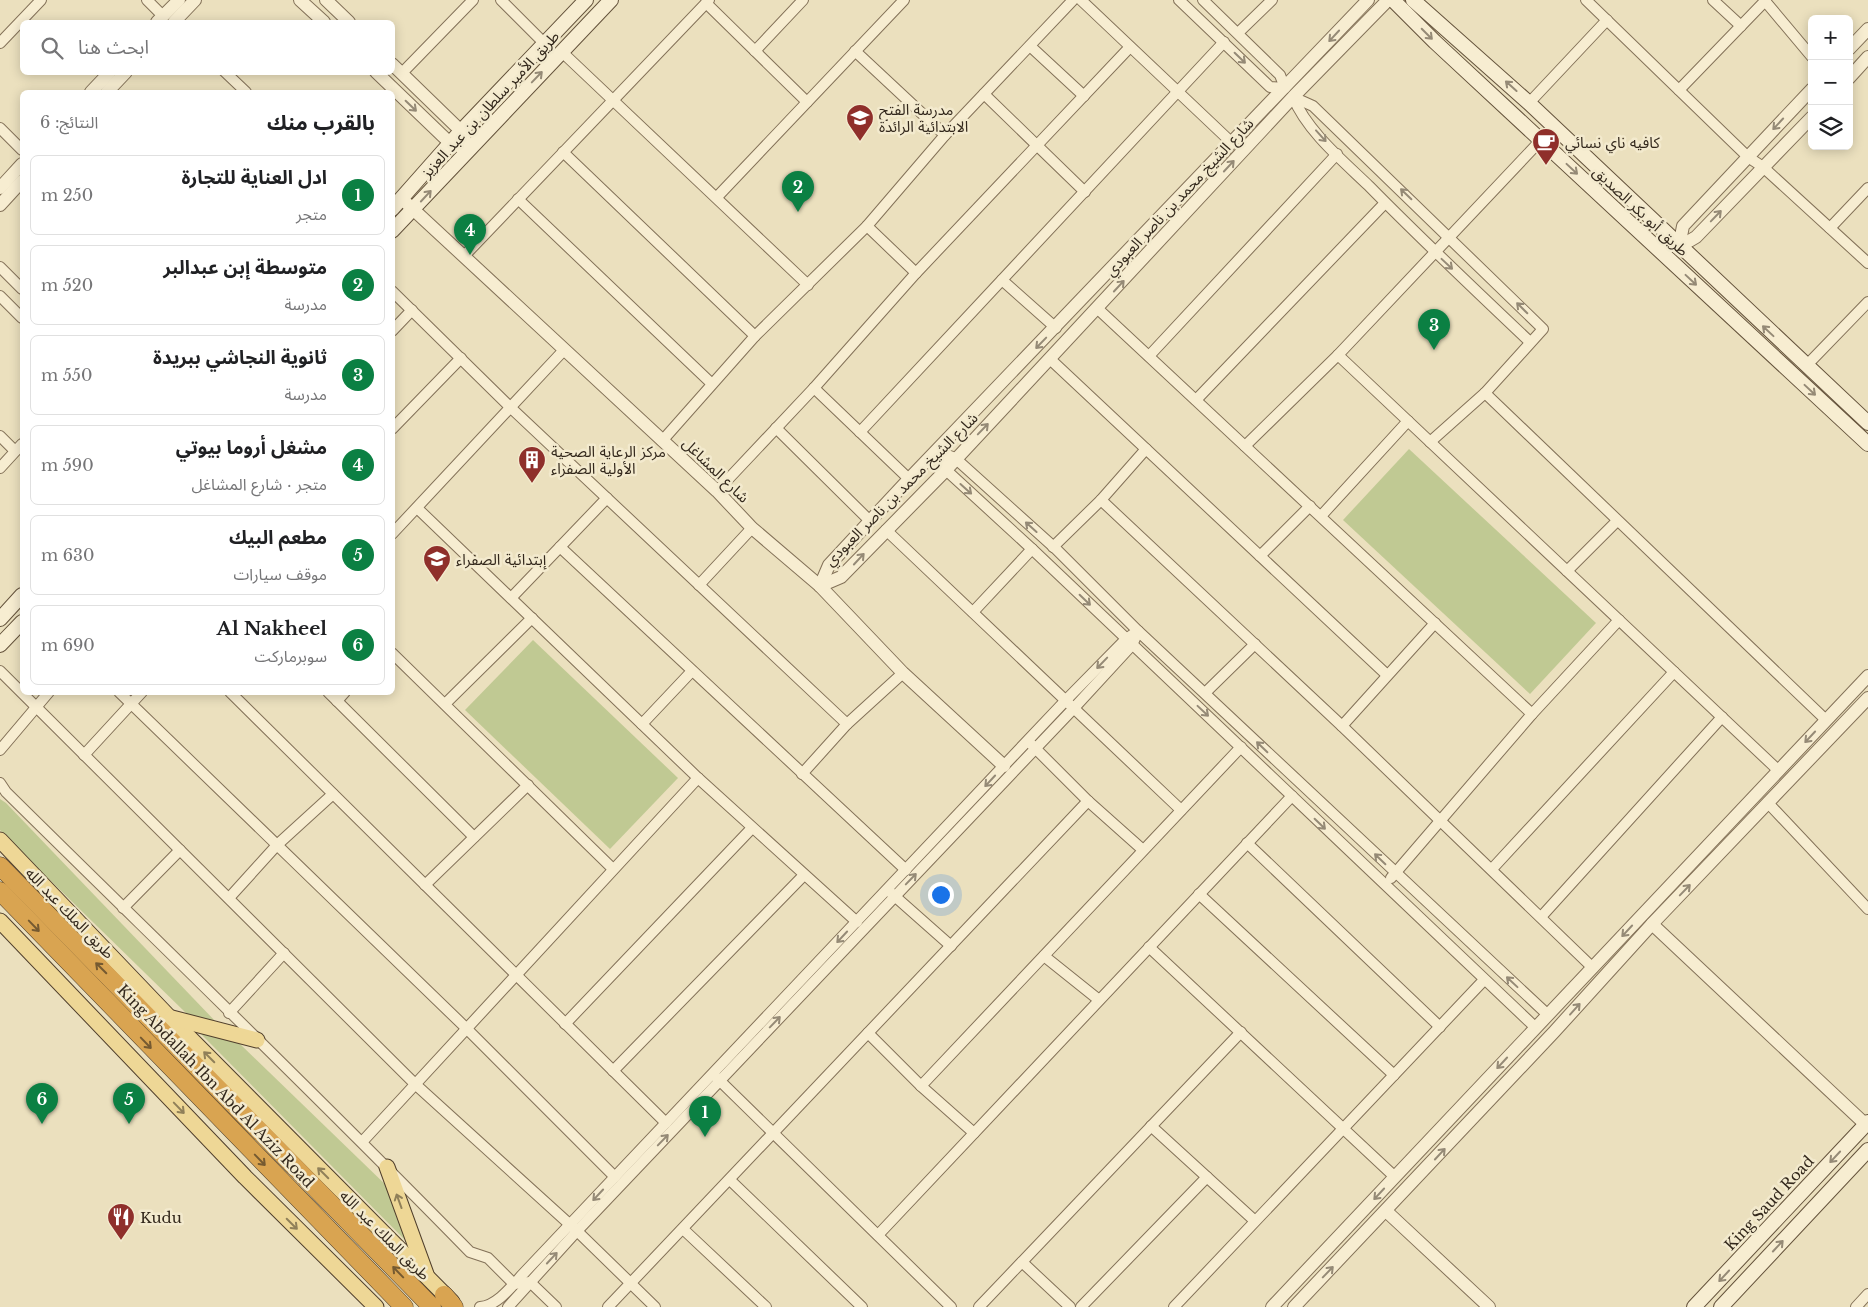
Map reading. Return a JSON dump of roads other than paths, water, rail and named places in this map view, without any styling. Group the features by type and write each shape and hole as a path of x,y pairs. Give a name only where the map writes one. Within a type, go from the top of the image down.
{"highway":[{"name":"King Abdallah Ibn Abd Al Aziz Road","path":"0,866 447,1304"},
{"name":"King Abdallah Ibn Abd Al Aziz Road","path":"0,891 404,1307"}],"main road":[{"name":"طريق الأمير سلطان بن عبد العزيز","path":"397,204 461,131 586,0"},
{"name":"طريق الأمير سلطان بن عبد العزيز","path":"395,228 611,0"},
{"name":"طريق أبو بكر الصديق","path":"1393,0 1868,444"},
{"name":"طريق أبو بكر الصديق","path":"1413,0 1529,103 1868,424"},
{"path":"0,619 20,597"},
{"path":"0,646 20,624"},
{"name":"طريق الملك عبد الله","path":"0,840 170,1018 428,1280 447,1304"},
{"path":"0,921 245,1177 376,1307"},
{"path":"170,1018 257,1040"},
{"name":"King Saud Road","path":"1694,1307 1867,1123"},
{"path":"1726,1305 1868,1150"},
{"path":"387,1167 428,1280"}],"street":[{"path":"22,20 41,0"},
{"path":"147,0 165,20"},
{"path":"165,20 179,0"},
{"path":"165,20 196,0"},
{"path":"300,0 322,20"},
{"path":"469,149 461,131 397,68 473,0"},
{"path":"500,0 546,44"},
{"path":"755,51 803,0"},
{"path":"717,197 904,0"},
{"path":"662,441 755,336 867,226 945,135 1073,0"},
{"path":"1081,0 1177,93 1231,142"},
{"path":"1180,0 1270,87 1289,93 1313,106 1543,329 1485,393 1430,442"},
{"path":"1203,0 1280,75 1299,112 1337,154 1434,252 1530,342"},
{"path":"1238,33 1272,0"},
{"name":"شارع الشيخ محمد بن ناصر العبودي","path":"820,586 841,577 946,470 955,458 1098,309 1289,93 1368,0"},
{"name":"شارع الشيخ محمد بن ناصر العبودي","path":"820,586 830,565 870,521 1056,328 1231,142 1289,93 1388,0"},
{"path":"1586,0 1748,156 1763,167 1868,263"},
{"path":"1713,0 1741,26"},
{"path":"329,1 348,20"},
{"path":"1680,90 1765,1 1808,52"},
{"path":"464,255 707,2 807,102"},
{"path":"1529,103 1607,20"},
{"path":"0,43 20,22"},
{"path":"1853,45 1868,30"},
{"path":"860,432 1224,42"},
{"path":"1030,46 1084,96"},
{"path":"717,491 814,388 916,273 1130,47"},
{"path":"856,51 945,135"},
{"path":"562,52 808,285"},
{"path":"1853,74 1868,57"},
{"path":"93,90 107,75"},
{"path":"109,90 123,75"},
{"path":"228,75 244,90"},
{"path":"379,75 395,90"},
{"path":"395,90 451,144 469,149"},
{"path":"1679,247 1683,226 1808,93"},
{"path":"984,94 1085,192"},
{"path":"1679,247 1696,237 1808,122"},
{"path":"0,128 20,148"},
{"path":"1245,446 1338,355 1541,140"},
{"path":"563,152 755,336"},
{"path":"1149,356 1337,154"},
{"path":"0,188 20,166"},
{"path":"0,205 20,183"},
{"path":"1830,228 1868,188"},
{"path":"518,199 712,383"},
{"path":"1196,400 1385,203"},
{"name":"شارع المشاغل","path":"397,204 413,210 464,255 717,491 752,528 820,586 903,673 1004,766"},
{"path":"867,226 916,273"},
{"path":"0,267 20,286"},
{"path":"1002,280 1056,328"},
{"path":"395,294 510,407 847,724"},
{"path":"0,296 20,316"},
{"path":"1806,366 1868,302"},
{"path":"1098,309 1532,714"},
{"path":"395,328 412,310"},
{"path":"395,531 564,350"},
{"path":"1338,355 1779,771"},
{"path":"395,426 461,358"},
{"path":"1050,359 1387,675"},
{"path":"814,388 909,479"},
{"path":"1485,393 1826,720"},
{"path":"1320,516 1408,421"},
{"path":"776,428 870,521"},
{"path":"0,436 19,448 0,468"},
{"path":"1053,546 1102,500 1146,449"},
{"path":"937,451 955,458 1053,546 1138,632 1548,1015 1554,1032"},
{"path":"937,451 946,470 1241,747 1484,980 1536,1028 1554,1032"},
{"path":"511,598 607,498"},
{"path":"1102,500 1442,821 1593,968"},
{"path":"1260,556 1310,506"},
{"path":"417,508 698,778 857,922"},
{"path":"1567,571 1617,521"},
{"path":"700,585 752,528"},
{"path":"886,530 1181,810"},
{"path":"560,547 906,870"},
{"path":"973,612 1032,549"},
{"path":"445,704 532,618"},
{"path":"1386,886 1394,873 1442,821 1532,714 1619,620"},
{"path":"1342,726 1434,623"},
{"path":"480,1307 486,1306 500,1298 573,1228 1138,632"},
{"path":"1205,693 1255,644"},
{"path":"395,656 614,869"},
{"path":"0,671 20,691"},
{"path":"642,724 692,671"},
{"path":"1492,869 1674,672"},
{"path":"802,774 847,724 903,673"},
{"path":"1272,1307 1868,676"},
{"path":"24,695 415,1084 573,1228 656,1307"},
{"path":"0,750 46,695"},
{"path":"122,695 466,1028 615,1176"},
{"path":"84,755 139,695"},
{"path":"233,695 515,976 666,1123"},
{"path":"331,695 474,837"},
{"path":"337,701 342,695"},
{"path":"1294,1307 1386,1212 1652,924 1769,804 1868,698"},
{"path":"1541,918 1722,717"},
{"path":"508,1307 615,1176 666,1123 716,1077 857,922 891,893 906,870 1004,766 1032,745"},
{"path":"1032,745 1088,801 1144,850"},
{"path":"921,1086 1241,747"},
{"path":"362,1142 698,778"},
{"path":"0,783 6,792 362,1142 470,1252 488,1258 514,1284"},
{"path":"425,885 528,785"},
{"path":"228,898 277,845 333,794"},
{"path":"878,1235 1292,796"},
{"path":"608,1307 1088,801"},
{"path":"1769,804 1868,909"},
{"path":"565,1024 752,828"},
{"path":"1247,843 1440,1027"},
{"path":"123,908 180,850"},
{"path":"613,1070 804,875"},
{"path":"891,893 951,946"},
{"path":"1199,894 1394,1075"},
{"path":"1652,924 1867,1123"},
{"path":"1149,947 1395,1177"},
{"path":"229,1013 284,954"},
{"path":"1044,956 1099,1000"},
{"path":"1174,1307 1484,980"},
{"path":"979,1307 1241,1032"},
{"path":"868,1033 921,1086 974,1133"},
{"path":"716,1077 951,1307"},
{"path":"1151,1126 1255,1221"},
{"path":"1082,1307 1207,1177"},
{"path":"730,1180 862,1307"},
{"path":"1386,1212 1489,1307"},
{"path":"682,1229 766,1307"},
{"path":"1022,1262 1070,1307"},
{"path":"514,1284 530,1282"},
{"path":"530,1282 556,1307"},
{"path":"1856,1307 1867,1298"},
{"path":"447,1304 464,1307"}],"place":[{"name":"مدرسة الفتح الابتدائية الرائدة","path":"860,142"},
{"name":"كافيه ناي نسائي","path":"1546,166"},
{"name":"متوسطة إبن عبدالبر","path":"798,212"},
{"name":"مشغل أروما بيوتي","path":"470,255"},
{"name":"ثانوية النجاشي ببريدة","path":"1434,350"},
{"name":"مركز الرعاية الصحية الأولية الصفراء","path":"532,484"},
{"name":"إبتدائية الصفراء","path":"437,583"},
{"name":"Al Nakheel","path":"42,1124"},
{"name":"مطعم البيك","path":"129,1124"},
{"name":"ادل العناية للتجارة","path":"705,1137"},
{"name":"Kudu","path":"121,1241"}]}
